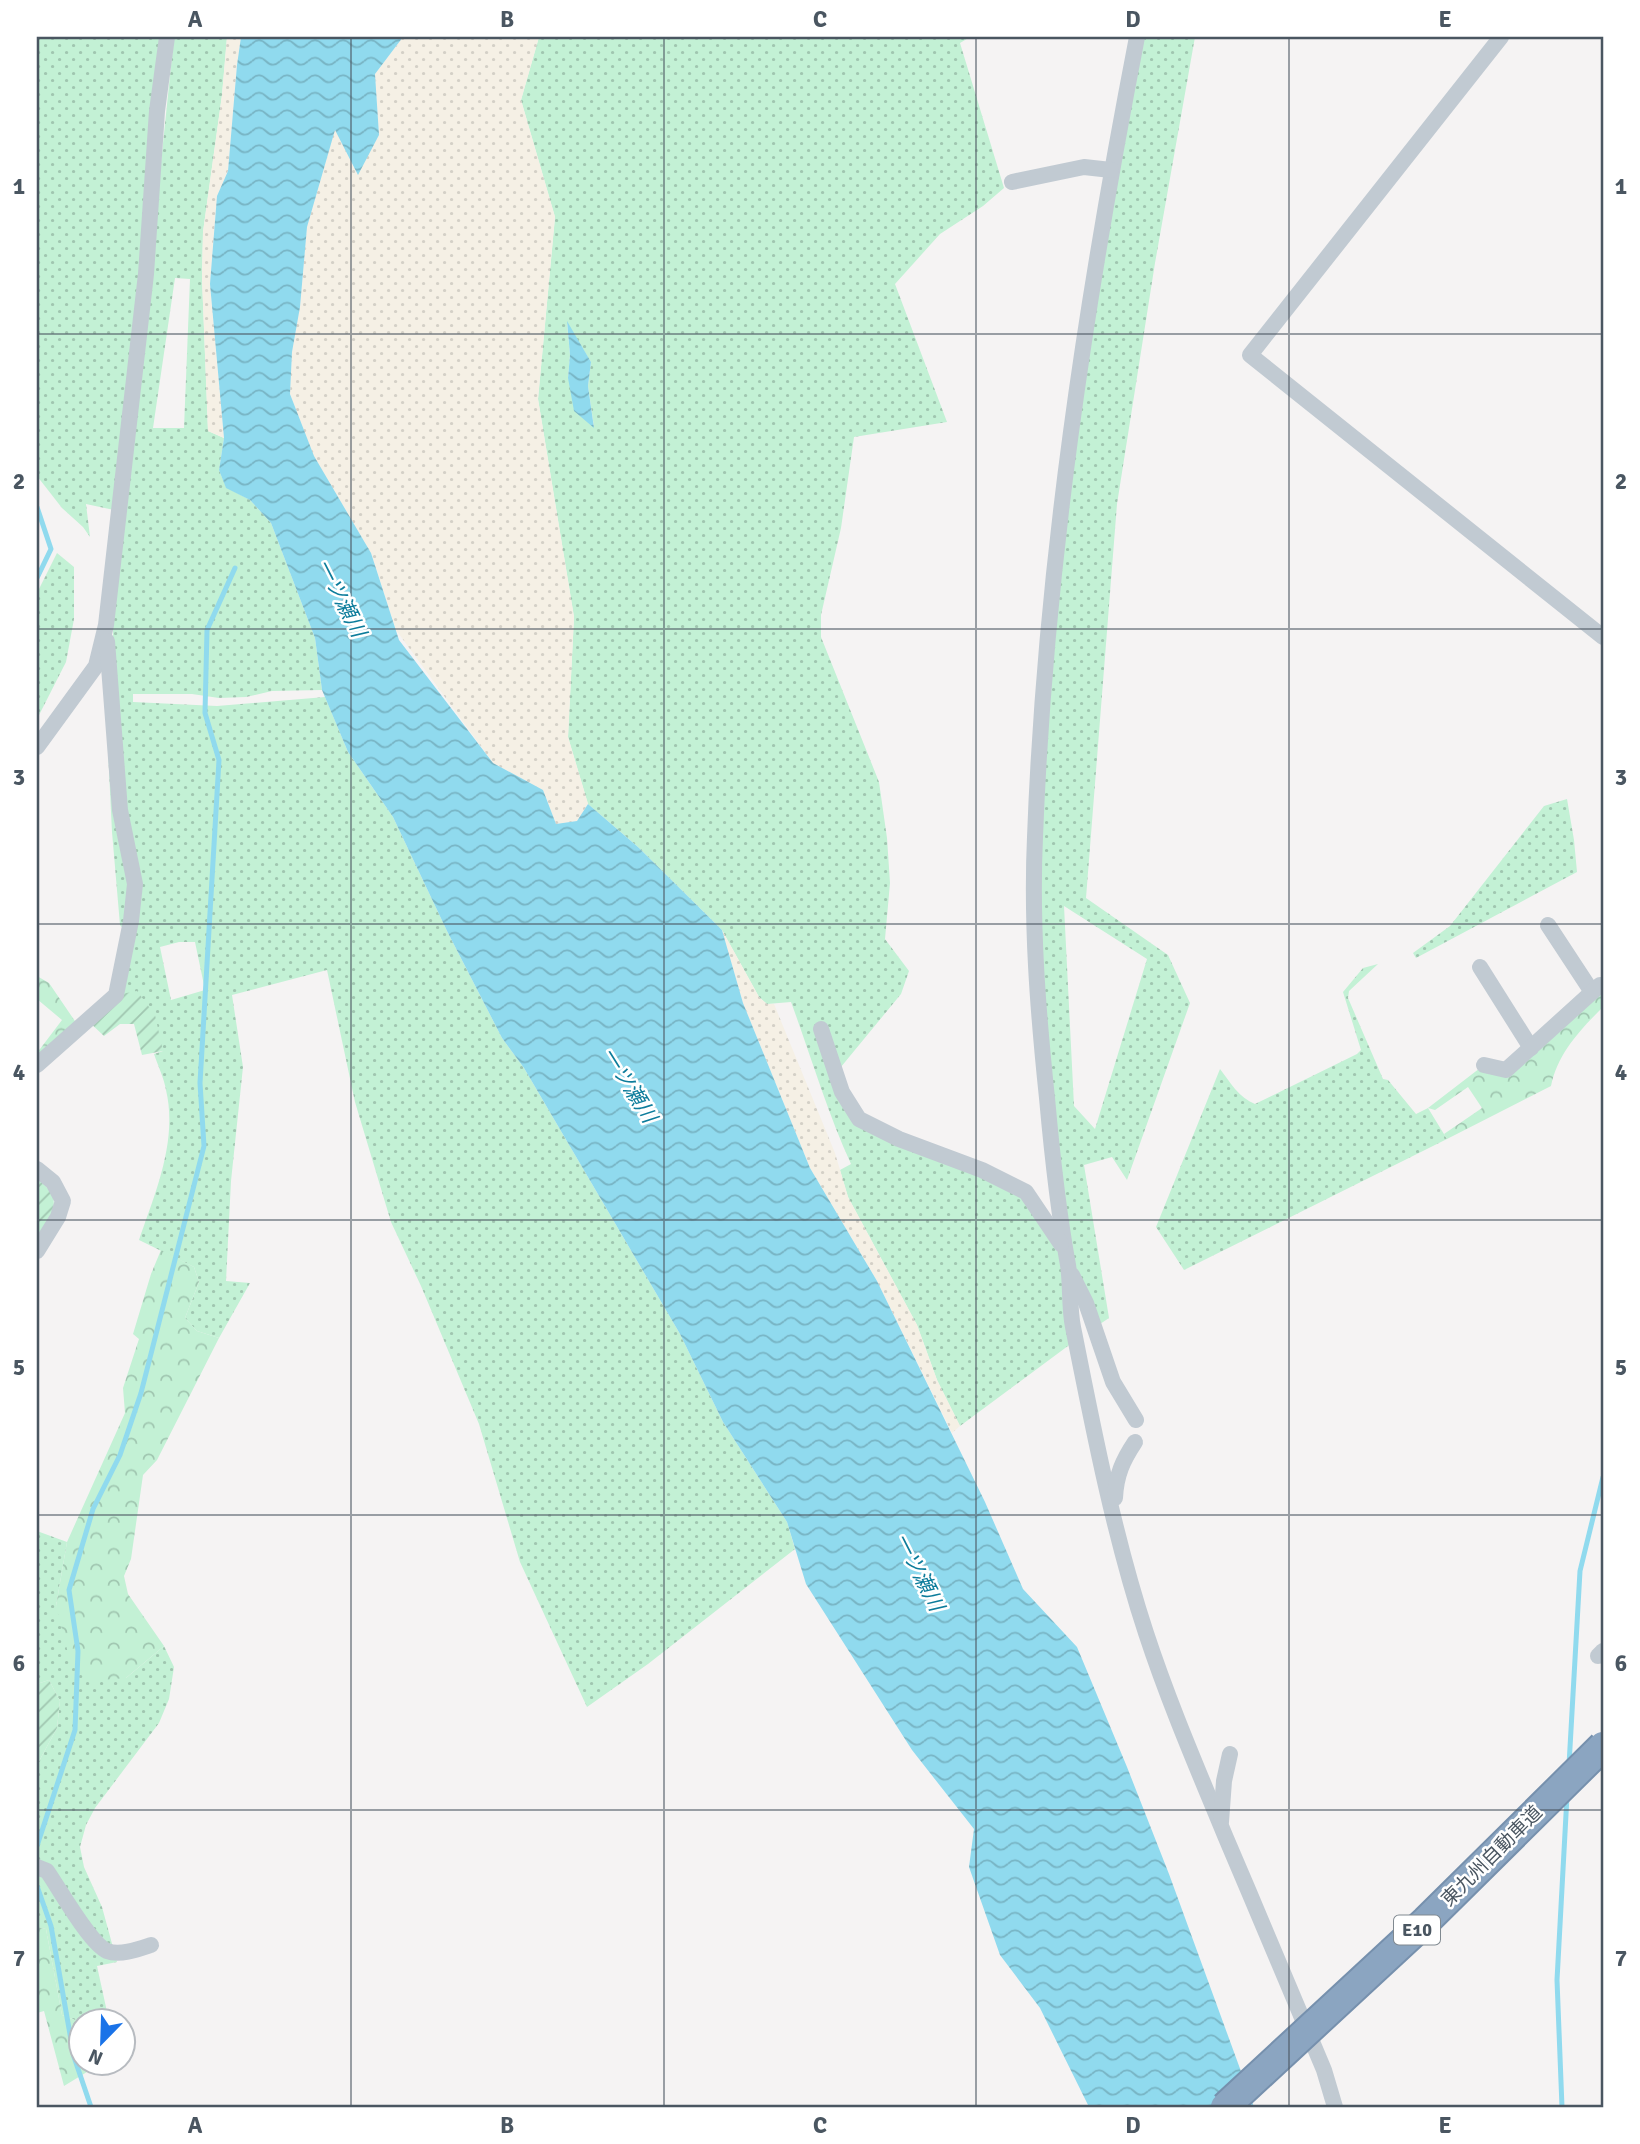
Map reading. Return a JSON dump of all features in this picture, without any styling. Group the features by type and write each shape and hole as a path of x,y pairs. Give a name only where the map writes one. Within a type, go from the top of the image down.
{"highway":[{"name":"東九州自動車道","path":"1224,2107 1426,1921 1603,1746"}],"street":[{"path":"37,747 96,666 106,625 146,274 157,111 167,37"},
{"path":"1136,37 1111,170 1064,483 1046,657 1035,840 1036,964 1040,1031 1072,1321 1114,1518 1145,1631 1195,1765 1324,2070 1335,2107"},
{"path":"1501,37 1250,355 1603,638"},
{"path":"1012,182 1084,167 1111,170"},
{"path":"37,1065 116,995 131,921 135,884 120,810 106,625"},
{"path":"1483,1065 1506,1070 1598,988 1548,925"},
{"path":"1480,967 1531,1048"},
{"path":"821,1029 842,1092 859,1119 899,1139 982,1170 1026,1192 1064,1249"},
{"path":"37,1169 53,1182 63,1201 58,1217 37,1251"},
{"path":"1068,1266 1086,1303 1113,1381 1136,1420"},
{"path":"1114,1518 1116,1478 1135,1442"},
{"path":"1221,1825 1224,1781 1230,1754"},
{"path":"37,1867 47,1871 95,1943 109,1952 133,1951 151,1945"}],"green space":[{"path":"37,37 162,37 141,273 114,510 86,504 90,537 62,508 37,476"},
{"path":"174,37 227,37 222,95 203,232 202,278 208,431 224,438 219,470 226,487 250,500 271,523 315,638 322,690 272,691 246,697 219,698 192,694 133,694 133,702 217,706 325,697 348,752 393,817 502,1038 524,1068 680,1334 723,1422 787,1522 795,1549 648,1664 587,1707 520,1562 479,1424 391,1222 355,1102 327,970 232,995 243,1067 231,1181 226,1281 250,1283 219,1338 197,1331 185,1318 199,1282 194,1267 139,1240 163,1166 169,1109 165,1086 154,1054 163,1051 116,995 128,934 120,925 112,832 104,669 112,712 113,626","holes":["175,278 190,279 184,428 153,428","179,942 195,942 205,990 171,1000 160,947"]},
{"path":"539,37 970,37 960,43 1004,188 983,206 940,234 895,284 947,422 854,437 841,528 821,615 821,637 879,782 890,883 885,939 909,971 901,994 836,1073 859,1119 1026,1192 1063,1247 1035,926 1064,483 1137,37 1195,37 1155,263 1117,504 1086,898 1168,955 1190,1003 1127,1180 1112,1157 1084,1165 1109,1318 1094,1328 1069,1269 1076,1340 960,1426 937,1380 917,1325 848,1197 840,1170 851,1164 791,1002 767,1004 759,997 722,930 638,847 588,804 568,737 574,617 538,399 555,217 521,100","holes":["567,323 591,362 588,386 594,427 568,378 570,355","1064,906 1147,959 1095,1129 1074,1106"]},
{"path":"57,553 74,567 74,619 66,662 37,719 37,593"},
{"path":"1567,799 1577,872 1416,958 1413,953 1450,926 1544,806"},
{"path":"1378,964 1349,991 1348,998 1383,1079 1388,1080 1416,1114 1428,1108 1447,1139 1184,1270 1156,1227 1220,1069 1240,1094 1255,1104 1357,1054 1361,1050 1343,992 1363,968"},
{"path":"37,976 49,983 79,1027 37,1065 37,1053 62,1020 37,999"},
{"path":"1603,985 1603,1007 1578,1033 1564,1053 1551,1086 1447,1139 1444,1134 1482,1108 1468,1087 1435,1110 1428,1108 1484,1065 1506,1070"},
{"path":"137,991 155,1015 163,1051 142,1055 134,1024 120,1024 104,1036 87,1020 116,995"},
{"path":"37,1179 51,1193 54,1207 37,1238"},
{"path":"161,1250 194,1267 199,1282 185,1318 197,1331 219,1338 157,1460 143,1475 131,1559 124,1576 128,1594 164,1646 126,1678 90,1681 69,1657 56,1606 67,1542 125,1413 123,1388 139,1339 133,1334"},
{"path":"37,1531 67,1542 56,1606 126,1678 164,1646 174,1667 169,1699 159,1723 95,1808 86,1825 80,1847 84,1867 102,1907 117,1962 97,1966 106,2008 66,2008 66,2017 62,2015 46,1929 37,1927 37,1765 57,1728 60,1701 49,1680 37,1684"},
{"path":"49,1680 60,1701 57,1728 37,1765 37,1684"},
{"path":"37,1927 46,1929 62,2015 66,2017 66,2078 77,2078 64,2086 44,2011 37,2013"}],"sand":[{"path":"227,37 241,37 228,171 217,196 210,284 224,438 208,431 202,278 203,232 222,95"},
{"path":"403,37 539,37 521,100 555,217 538,399 574,617 568,737 588,804 577,821 556,824 543,790 493,763 396,630 371,553 314,457 290,394 292,352 300,307 307,227 335,129 357,174 379,135 375,74"},
{"path":"722,930 759,997 767,1004 774,1004 835,1153 848,1197 917,1325 937,1380 960,1426 952,1433 877,1281 810,1168 743,1003"}],"water":[{"name":"一ツ瀬川","path":"241,37 403,37 375,74 379,135 358,175 335,130 307,227 300,307 292,352 290,394 314,456 371,553 399,640 493,763 543,790 556,824 577,821 588,804 638,847 722,930 743,1003 810,1168 877,1281 985,1502 1023,1589 1077,1647 1169,1874 1254,2107 1089,2107 1040,2008 1000,1955 969,1867 974,1829 912,1750 806,1584 787,1522 723,1422 680,1334 524,1068 502,1038 393,817 348,752 322,690 315,638 271,523 250,500 226,488 219,470 224,438 210,284 217,196 228,171"},
{"path":"567,321 591,362 588,386 594,428 574,411 568,378 570,355"}],"waterway":[{"path":"37,507 51,549 37,578"},
{"path":"37,1846 75,1730 78,1651 69,1590 93,1509 120,1455 141,1393 204,1146 200,1083 219,760 205,713 207,630 235,568"},
{"path":"1569,1765 1580,1571 1603,1477"},
{"path":"1562,2107 1557,1980 1567,1796"},
{"path":"37,1886 51,1926 74,2057 91,2107"}]}
